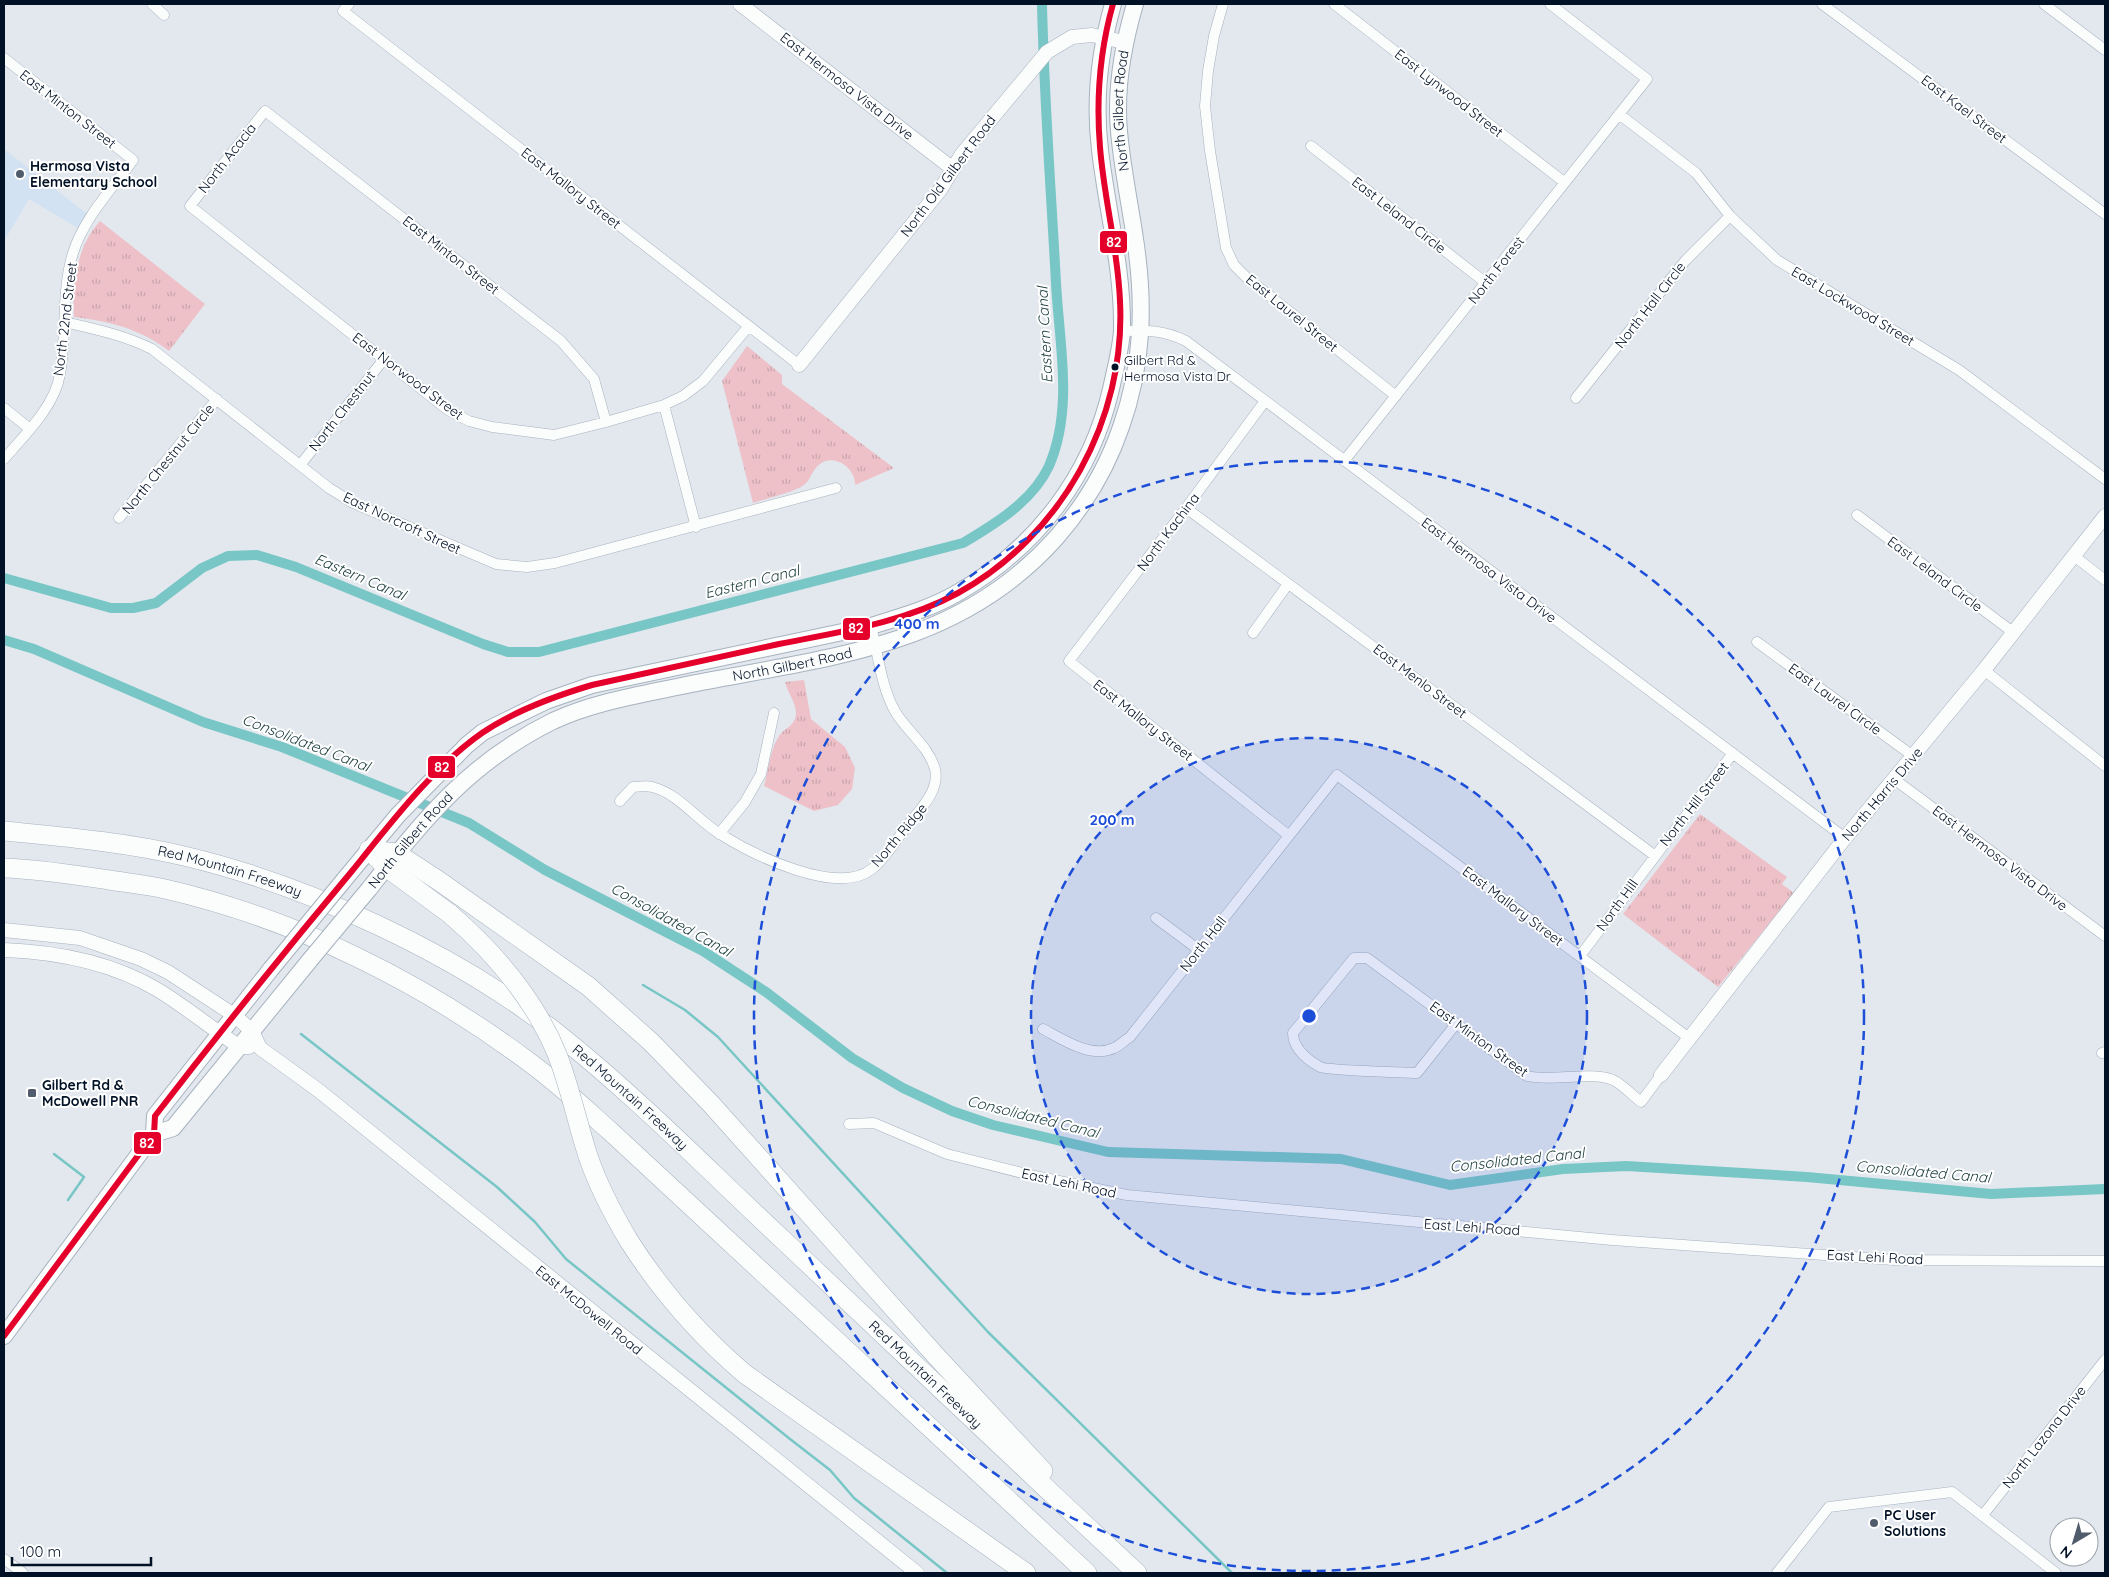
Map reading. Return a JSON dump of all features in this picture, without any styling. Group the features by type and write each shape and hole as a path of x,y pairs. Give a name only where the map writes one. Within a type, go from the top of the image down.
{"highway":[{"name":"Red Mountain Freeway","path":"4,831 104,842 174,854 229,868 329,904 398,937 483,983 518,1005 577,1050 638,1103 980,1428 1137,1573"},
{"path":"369,850 391,860 550,958 615,1008 711,1104 992,1416 1048,1476 1127,1553 1142,1573"},
{"path":"391,860 480,940 498,960 533,1008 556,1054 596,1176 629,1241 673,1302 702,1334 745,1374 1026,1573"},
{"path":"4,868 35,869 165,889 260,917 344,952 412,986 461,1016 530,1062 610,1131 1087,1573"}],"main road":[{"name":"North Gilbert Road","path":"4,1336 154,1134 155,1116 234,1015 398,815 431,780 483,732 565,693 592,685 871,626 906,615 958,593 1012,554 1064,498 1083,466 1106,412 1122,331 1115,246 1100,149 1098,110 1104,37 1113,4"},
{"name":"North Gilbert Road","path":"154,1134 173,1128 422,822 455,788 481,765 516,741 556,720 586,708 876,646 937,626 988,598 1018,576 1065,528 1096,481 1121,429 1134,388 1142,330 1141,290 1136,244 1119,131 1119,87 1124,42 1135,4"}],"street":[{"path":"152,4 164,15"},
{"name":"East Hermosa Vista Drive","path":"740,4 953,169"},
{"name":"East Laurel Street","path":"1224,4 1214,36 1205,106 1221,227 1226,248 1234,265 1247,278 1396,396"},
{"name":"East Lynwood Street","path":"1334,4 1564,182"},
{"name":"North Forest","path":"1344,461 1647,79 1550,4"},
{"name":"East Kael Street","path":"1822,4 2105,214"},
{"path":"2044,4 2105,50"},
{"name":"East Mallory Street","path":"346,7 748,327 799,365"},
{"name":"North Old Gilbert Road","path":"799,365 940,190 962,154 1034,66 1058,44 1072,37 1092,35 1124,42"},
{"name":"East Minton Street","path":"4,58 133,160"},
{"name":"East Minton Street","path":"265,110 561,341 594,379 606,422"},
{"name":"North Acacia","path":"190,206 265,110"},
{"name":"East Lockwood Street","path":"1619,114 1696,173 1730,216 1777,260 1959,370 2105,479"},
{"name":"East Leland Circle","path":"1311,146 1486,283"},
{"name":"North 22nd Street","path":"4,459 30,429 52,397 60,375 69,268 82,230 133,160"},
{"name":"East Norwood Street","path":"190,206 448,410 469,421 522,432 554,435 664,405 683,396 703,381 748,327"},
{"name":"North Hall Circle","path":"1576,398 1685,260 1730,216"},
{"name":"East Norcroft Street","path":"65,322 106,331 145,346 217,399 329,488 353,503 496,564 527,567 555,563 696,527 836,488"},
{"name":"East Hermosa Vista Drive","path":"1122,331 1142,330 1170,333 1186,341 1845,838"},
{"name":"North Chestnut","path":"301,464 384,359"},
{"name":"North Chestnut Circle","path":"119,518 217,399"},
{"name":"North Kachina","path":"1069,661 1265,401"},
{"path":"664,405 696,527"},
{"path":"4,408 30,429"},
{"name":"East Menlo Street","path":"1186,508 1654,855"},
{"name":"East Leland Circle","path":"1857,515 2014,633"},
{"name":"North Harris Drive","path":"1661,1075 1845,838 2014,633 2105,516"},
{"path":"2074,556 2105,580"},
{"path":"1253,633 1288,584"},
{"name":"North Ridge","path":"620,801 633,787 651,787 669,795 719,834 780,864 820,876 839,879 855,877 872,869 929,799 936,783 935,770 928,755 895,711 886,687 871,626"},
{"name":"East Laurel Circle","path":"1757,642 1913,756"},
{"name":"East Mallory Street","path":"1069,661 1288,835"},
{"path":"1984,670 2105,766"},
{"path":"719,834 746,802 761,774 774,713"},
{"name":"North Hill Street","path":"1654,855 1733,753"},
{"name":"East Mallory Street","path":"1337,775 1689,1038"},
{"name":"North Hall","path":"1042,1028 1076,1046 1093,1050 1112,1049 1130,1037 1337,775"},
{"name":"East Hermosa Vista Drive","path":"1894,779 2105,936"},
{"name":"North Hill","path":"1580,956 1654,855"},
{"path":"1156,918 1199,950"},
{"name":"East McDowell Road","path":"4,930 72,936 113,948 168,972 234,1015 252,1032 260,1048 318,1090 917,1573"},
{"path":"4,950 67,957 110,967 159,991 240,1047 260,1048"},
{"name":"East Minton Street","path":"1456,1024 1417,1073 1321,1068 1296,1048 1293,1042 1293,1033 1354,958 1367,958 1527,1076 1541,1080 1598,1077 1613,1080 1640,1102 1661,1075"},
{"name":"East Lehi Road","path":"849,1124 874,1123 947,1154 1082,1187 1127,1195 1612,1240 1894,1260 2105,1261"},
{"name":"North Lazona Drive","path":"1984,1514 2105,1360"},
{"path":"1776,1573 1829,1507 1952,1492 1984,1514 2056,1573"},
{"path":"4,1558 23,1573"}],"shaded area":[{"name":"Hermosa Vista Elementary School","path":"4,149 91,217 81,230 29,199 4,241"}],"green space":[{"path":"100,221 205,304 169,351 147,337 124,327 74,317 75,278 81,253 92,231"},
{"path":"747,346 782,375 782,384 894,468 855,485 852,473 844,464 832,460 826,461 815,469 807,482 801,487 753,503 722,381"},
{"path":"804,680 811,719 845,747 855,768 852,789 838,805 814,811 764,786 775,743 780,735 791,725 796,714 795,706 785,682"},
{"path":"1700,814 1787,877 1782,884 1794,893 1718,987 1623,914"}],"waterway":[{"name":"Eastern Canal","path":"4,578 111,608 133,608 156,603 202,568 228,556 257,555 296,567 483,644 508,652 539,652 963,543 1012,511 1042,479 1057,444 1061,421 1063,398 1062,352 1048,144 1042,4"},
{"name":"Consolidated Canal","path":"4,640 34,649 203,722 282,747 469,823 545,870 703,951 766,992 852,1058 903,1088 952,1111 993,1125 1108,1152 1341,1159 1450,1185 1563,1169 1626,1166 1807,1177 1991,1194 2105,1189"},
{"path":"643,985 685,1010 718,1037 988,1332 1232,1573"},
{"path":"301,1034 497,1187 535,1222 566,1259 830,1470 854,1498 947,1573"},
{"path":"54,1154 84,1177 68,1200"}],"transit line":[{"name":"82","path":"4,1336 154,1134 155,1116 179,1085 412,798 464,747 494,725 521,711 549,699 592,685 871,625 915,612 958,593 995,569 1028,540 1057,507 1080,470 1099,430 1112,388 1119,345 1119,282 1102,166 1099,129 1102,57 1113,4"}],"place":[{"name":"Hermosa Vista Elementary School","path":"20,174"},
{"name":"Gilbert Rd & Hermosa Vista Dr","path":"1115,367"},
{"name":"Gilbert Rd & McDowell PNR","path":"32,1093"},
{"name":"PC User Solutions","path":"1874,1523"}]}
